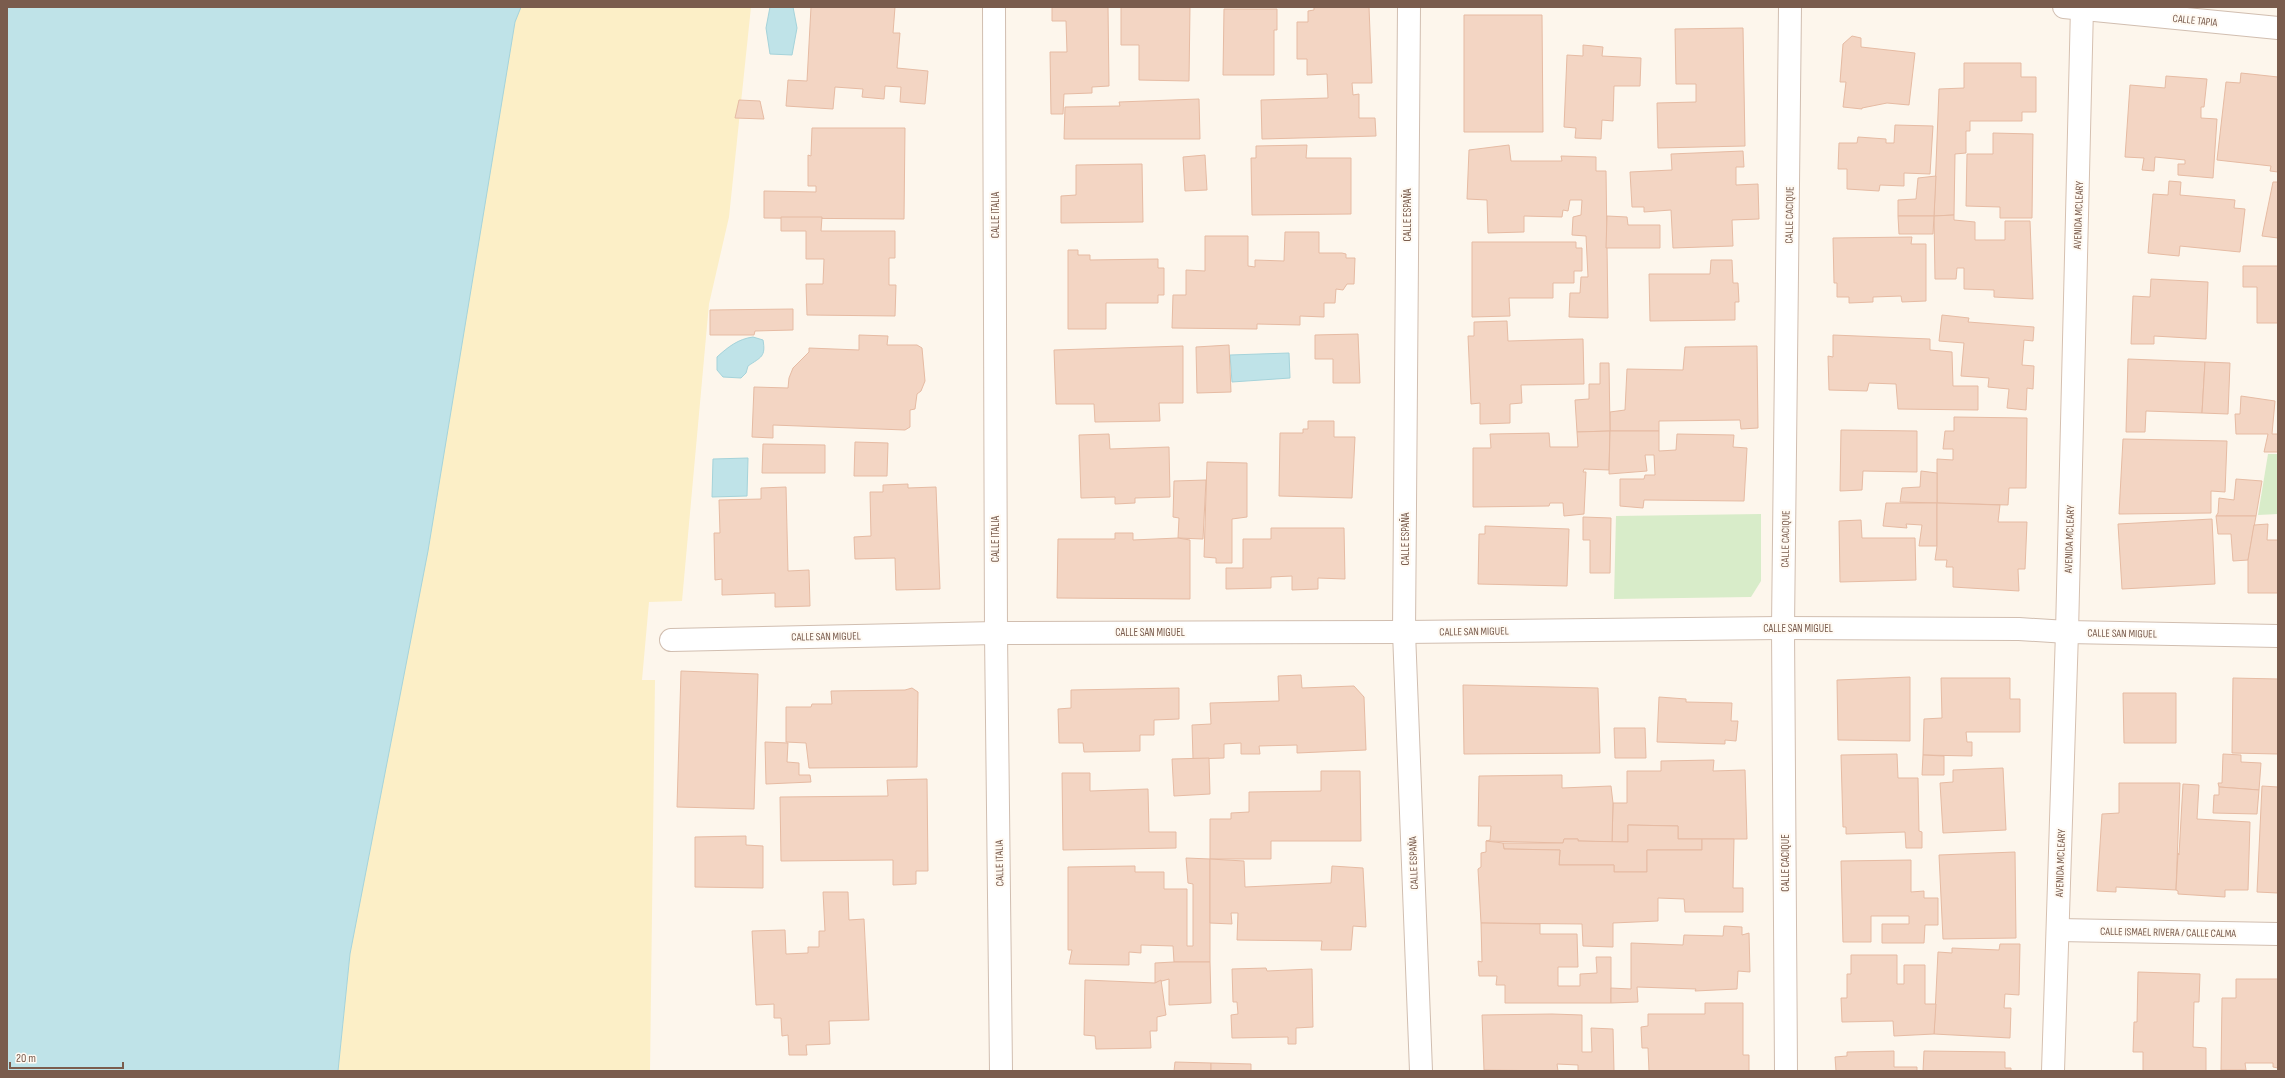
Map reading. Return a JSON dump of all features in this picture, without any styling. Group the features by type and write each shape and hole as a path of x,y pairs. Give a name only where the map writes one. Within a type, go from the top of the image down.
{"street":[{"name":"CALLE ITALIA","path":"994,7 996,633 1001,1071"},
{"name":"CALLE ESPAÑA","path":"1409,7 1404,632 1421,1071"},
{"name":"CALLE CACIQUE","path":"1786,1071 1783,628 1792,26 1790,7"},
{"name":"CALLE TAPIA","path":"2076,8 2278,28"},
{"name":"AVENIDA MCLEARY","path":"2053,1071 2067,632 2076,8"},
{"name":"CALLE SAN MIGUEL","path":"671,640 996,633 1404,632 1783,628 2019,629 2067,632 2278,636"},
{"name":"CALLE ISMAEL RIVERA / CALLE CALMA","path":"2058,930 2278,934"}],"green space":[{"path":"2268,454 2278,454 2278,514 2258,515"},
{"path":"1761,514 1761,581 1751,597 1614,599 1616,516"}],"sand":[{"path":"521,7 751,7 729,217 709,304 682,601 649,602 642,680 655,680 650,1071 338,1071 350,954 515,22"}],"water":[{"path":"7,7 521,7 515,22 428,551 350,954 338,1071 7,1071"},
{"path":"770,7 793,7 797,28 792,55 770,54 766,28"},
{"path":"753,337 763,340 764,350 762,356 748,366 746,373 741,378 723,377 717,370 717,357 734,344"},
{"path":"1289,353 1290,378 1232,382 1230,355"},
{"path":"748,458 747,496 712,497 713,459"}],"building":[{"path":"811,7 895,7 893,33 900,33 897,68 928,71 925,104 900,102 901,87 885,86 884,99 862,97 863,89 835,87 833,109 786,106 788,80 807,81"},
{"path":"1052,7 1108,7 1109,86 1092,87 1092,93 1064,94 1063,114 1051,114 1050,52 1067,52 1066,21 1052,21"},
{"path":"1121,7 1190,7 1189,81 1139,80 1139,45 1121,45"},
{"path":"1314,7 1369,7 1372,83 1352,83 1353,95 1359,94 1359,118 1375,118 1376,136 1262,139 1261,100 1328,98 1327,74 1307,75 1307,59 1297,59 1297,22 1308,22 1308,11 1314,10"},
{"path":"1224,9 1277,9 1277,30 1274,30 1274,75 1223,75"},
{"path":"1464,15 1542,15 1543,132 1464,132"},
{"path":"1743,28 1745,146 1658,148 1657,103 1696,102 1696,84 1676,84 1675,29"},
{"path":"1852,36 1861,38 1861,47 1915,53 1909,105 1887,103 1862,109 1843,107 1846,82 1840,82 1843,44"},
{"path":"1583,45 1603,47 1602,56 1641,58 1640,86 1614,86 1613,121 1602,120 1601,139 1575,138 1576,128 1564,127 1567,55 1583,56"},
{"path":"1964,63 2021,63 2021,77 2036,77 2036,112 2022,112 2022,121 1970,121 1970,131 1966,131 1966,153 1955,154 1954,215 1934,216 1939,89 1964,88"},
{"path":"2241,73 2278,77 2278,172 2270,171 2271,166 2217,160 2226,82 2240,83"},
{"path":"2166,76 2207,79 2204,107 2201,107 2201,118 2217,119 2213,178 2178,175 2178,164 2185,164 2185,160 2155,157 2154,171 2142,170 2144,158 2125,157 2130,85 2165,88"},
{"path":"1199,99 1200,139 1064,139 1065,107 1120,106 1119,102"},
{"path":"739,100 760,101 764,119 735,118"},
{"path":"1895,125 1933,126 1930,174 1904,173 1904,186 1880,185 1879,191 1847,189 1847,169 1838,169 1839,143 1857,143 1858,137 1886,139 1886,143 1894,143"},
{"path":"812,128 905,128 904,219 764,218 764,191 816,192 816,186 808,186 808,155 811,156"},
{"path":"1993,133 2033,134 2032,218 2000,218 2000,207 1966,206 1967,154 1993,154"},
{"path":"1307,145 1306,158 1351,158 1351,214 1252,215 1251,158 1256,158 1256,146"},
{"path":"1509,145 1511,161 1562,161 1561,156 1596,157 1596,171 1606,171 1608,318 1569,317 1570,293 1580,293 1581,277 1588,277 1586,236 1572,235 1573,217 1581,215 1582,200 1570,200 1568,211 1563,210 1562,217 1524,216 1524,232 1488,233 1487,200 1467,199 1469,150"},
{"path":"1743,151 1744,167 1736,167 1736,185 1758,184 1759,219 1732,220 1733,246 1673,248 1671,210 1644,212 1644,207 1632,207 1630,172 1672,170 1671,154"},
{"path":"1205,155 1207,190 1185,191 1183,157"},
{"path":"1142,164 1143,222 1061,223 1061,196 1076,195 1076,165"},
{"path":"1936,176 1934,216 1898,216 1898,200 1916,199 1918,178"},
{"path":"2169,181 2181,182 2180,195 2235,200 2234,208 2245,209 2240,252 2180,246 2179,256 2148,253 2153,194 2168,195"},
{"path":"2273,182 2278,182 2278,238 2262,236"},
{"path":"1954,215 1954,220 1975,222 1975,240 2005,240 2005,221 2030,221 2033,299 1994,297 1994,290 1964,289 1964,268 1957,268 1956,279 1935,279 1934,216"},
{"path":"1607,216 1627,217 1628,225 1660,225 1660,248 1606,248"},
{"path":"1898,216 1934,216 1933,234 1899,234"},
{"path":"781,217 822,217 821,231 895,231 895,258 889,258 889,285 896,285 895,316 807,315 806,284 823,284 824,259 806,259 806,231 781,231"},
{"path":"1285,232 1319,232 1319,253 1342,253 1346,254 1346,258 1355,258 1354,284 1347,284 1343,290 1336,289 1335,303 1324,303 1324,317 1300,316 1300,325 1257,324 1257,329 1172,328 1173,295 1186,295 1186,270 1205,271 1205,236 1248,236 1248,266 1255,267 1255,260 1284,261"},
{"path":"1912,237 1911,244 1926,244 1926,301 1902,302 1901,296 1873,297 1873,302 1849,303 1849,297 1837,297 1837,283 1834,283 1833,238"},
{"path":"1472,242 1576,242 1576,248 1582,248 1582,271 1574,271 1574,283 1553,283 1553,298 1509,298 1510,316 1472,317"},
{"path":"1068,250 1078,250 1078,255 1090,255 1090,260 1158,259 1158,268 1164,268 1164,295 1158,295 1158,303 1106,303 1106,329 1068,329"},
{"path":"1711,260 1732,260 1733,283 1738,283 1739,302 1735,302 1735,320 1650,321 1649,274 1710,274"},
{"path":"2243,266 2278,266 2278,323 2257,323 2257,287 2243,287"},
{"path":"2151,279 2208,282 2206,339 2154,336 2154,344 2131,344 2133,296 2150,297"},
{"path":"793,309 793,330 755,331 754,335 710,335 710,310"},
{"path":"1942,315 1969,318 1968,322 2034,327 2033,341 2024,340 2022,365 2034,366 2033,389 2027,388 2026,410 2007,408 2009,389 1988,387 1989,378 1961,376 1964,343 1939,341"},
{"path":"1507,321 1508,341 1583,339 1584,384 1521,385 1522,403 1510,404 1510,423 1480,424 1480,403 1471,404 1468,336 1474,336 1474,322"},
{"path":"1358,334 1360,383 1333,383 1333,359 1315,359 1315,335"},
{"path":"859,335 888,336 887,345 917,345 922,348 925,381 921,391 917,394 915,409 910,410 910,427 905,430 773,425 773,438 752,437 754,387 788,388 789,378 793,368 809,352 809,348 859,350"},
{"path":"1833,335 1930,339 1930,350 1952,352 1953,386 1978,386 1978,410 1898,409 1896,384 1869,383 1867,391 1829,390 1828,356 1833,357"},
{"path":"1229,345 1231,392 1197,393 1196,347"},
{"path":"1183,346 1183,403 1159,403 1160,421 1095,422 1094,404 1056,404 1054,350"},
{"path":"1757,346 1758,428 1741,429 1740,420 1659,421 1659,431 1610,431 1610,412 1625,410 1627,369 1683,370 1685,347"},
{"path":"2128,359 2205,362 2202,413 2146,411 2145,432 2126,432"},
{"path":"2205,362 2230,363 2228,414 2202,413"},
{"path":"1600,363 1609,363 1610,431 1577,432 1575,400 1589,399 1589,384 1600,384"},
{"path":"2241,396 2275,401 2272,434 2278,434 2278,452 2264,452 2268,434 2236,434 2235,414 2240,414"},
{"path":"1954,417 2027,418 2026,488 2009,488 2008,505 1937,503 1937,459 1953,460 1953,449 1943,449 1945,431 1954,431"},
{"path":"1308,421 1334,421 1334,437 1355,437 1352,498 1279,496 1280,433 1303,433 1303,429 1308,429"},
{"path":"1841,430 1917,431 1917,472 1863,471 1862,490 1840,491"},
{"path":"1610,431 1609,470 1584,469 1583,472 1586,472 1584,514 1564,516 1563,503 1550,503 1549,506 1473,507 1473,448 1491,448 1490,434 1549,433 1550,447 1578,447 1577,432"},
{"path":"1610,431 1659,431 1659,451 1676,450 1677,434 1734,435 1733,447 1747,448 1744,501 1644,500 1643,508 1620,506 1620,479 1644,479 1645,475 1655,475 1654,455 1645,455 1647,471 1609,474"},
{"path":"1109,434 1110,449 1169,447 1170,497 1135,498 1135,503 1115,504 1115,497 1081,498 1079,435"},
{"path":"2123,439 2227,441 2225,492 2211,491 2211,513 2119,514"},
{"path":"855,442 888,443 887,476 854,476"},
{"path":"763,444 825,445 825,473 762,473"},
{"path":"1207,462 1247,463 1247,517 1232,519 1232,563 1216,563 1216,558 1204,557"},
{"path":"1921,471 1937,473 1937,503 1900,502 1902,488 1920,487"},
{"path":"2236,479 2262,481 2256,516 2216,516 2218,513 2219,498 2234,500"},
{"path":"1206,480 1203,539 1178,538 1179,518 1173,517 1174,481"},
{"path":"908,484 908,488 936,487 940,589 896,590 895,558 855,559 854,537 871,536 870,492 883,492 883,485"},
{"path":"786,487 788,571 809,570 810,606 775,607 775,593 722,595 722,579 715,580 714,533 720,533 719,500 761,499 761,488"},
{"path":"1886,503 1937,503 1937,546 1919,546 1922,525 1906,524 1907,528 1883,526"},
{"path":"1937,503 2000,505 1998,522 2027,522 2025,569 2018,569 2019,591 1953,587 1953,567 1946,567 1947,560 1935,560 1937,546"},
{"path":"2216,516 2256,516 2248,560 2233,561 2231,534 2218,534"},
{"path":"1583,517 1611,518 1610,573 1590,573 1590,540 1583,540"},
{"path":"2212,519 2215,584 2122,589 2118,524"},
{"path":"1861,520 1862,538 1915,538 1916,580 1840,582 1839,521"},
{"path":"2268,524 2267,540 2278,540 2278,593 2248,593 2248,560 2254,525"},
{"path":"1485,526 1569,529 1567,586 1478,584 1479,534 1485,534"},
{"path":"1271,528 1344,528 1345,579 1318,578 1318,589 1292,590 1292,576 1271,577 1271,588 1226,589 1226,568 1243,568 1243,539 1271,539"},
{"path":"1115,533 1133,533 1133,540 1178,538 1190,540 1190,599 1057,598 1058,539 1115,539"},
{"path":"681,671 758,674 754,809 677,807"},
{"path":"1301,675 1302,688 1354,686 1364,697 1366,750 1297,753 1297,745 1259,746 1260,754 1241,754 1241,743 1224,744 1224,758 1193,759 1192,725 1211,724 1210,703 1279,701 1278,676"},
{"path":"1910,677 1910,741 1838,740 1837,680"},
{"path":"1941,678 2010,678 2010,699 2020,699 2020,732 1966,732 1967,742 1972,742 1972,756 1923,755 1924,719 1942,718"},
{"path":"2233,678 2278,679 2278,754 2232,753"},
{"path":"1463,685 1598,688 1600,753 1464,754"},
{"path":"912,688 918,692 917,767 809,768 806,743 786,742 786,707 811,707 812,704 832,704 831,691 905,690"},
{"path":"1179,688 1179,719 1154,720 1154,735 1140,735 1140,751 1084,752 1083,743 1059,743 1058,709 1071,708 1071,690"},
{"path":"2123,693 2176,693 2176,743 2124,743"},
{"path":"1659,697 1686,699 1686,702 1732,703 1731,721 1738,721 1736,741 1725,740 1725,744 1657,742"},
{"path":"1614,728 1645,728 1646,758 1615,758"},
{"path":"765,742 788,743 787,762 799,763 799,775 810,775 811,782 766,784"},
{"path":"1897,754 1898,778 1918,778 1919,831 1922,832 1922,848 1906,848 1905,832 1846,834 1846,827 1843,827 1841,755"},
{"path":"2223,754 2241,755 2241,762 2261,763 2259,790 2219,787 2218,783 2222,783"},
{"path":"1923,755 1944,756 1944,775 1922,775"},
{"path":"1209,758 1210,794 1174,796 1172,759"},
{"path":"1714,760 1713,771 1745,770 1747,839 1678,839 1678,826 1628,825 1628,842 1612,842 1613,803 1627,803 1627,771 1661,771 1661,761"},
{"path":"2003,768 2006,830 1943,833 1940,783 1953,782 1953,770"},
{"path":"1321,771 1360,771 1361,841 1271,841 1271,859 1210,859 1210,819 1231,819 1231,813 1249,812 1249,792 1321,791"},
{"path":"1062,773 1090,773 1090,791 1148,789 1149,832 1176,832 1176,848 1063,850"},
{"path":"1562,775 1562,788 1611,786 1613,803 1612,842 1578,841 1578,839 1564,839 1563,843 1486,841 1490,840 1491,826 1478,826 1479,776"},
{"path":"927,779 928,871 916,871 916,884 893,885 893,860 781,861 780,797 888,796 887,780"},
{"path":"2119,783 2180,783 2176,890 2116,887 2116,892 2097,891 2102,814 2119,813"},
{"path":"2183,784 2199,785 2197,819 2250,822 2248,890 2225,890 2225,897 2178,894 2178,891 2176,890"},
{"path":"2262,786 2278,787 2278,893 2257,892"},
{"path":"2219,787 2259,790 2257,814 2213,813 2214,795 2219,795"},
{"path":"1628,825 1678,826 1678,839 1702,839 1702,850 1647,850 1647,872 1614,872 1614,865 1559,865 1560,850 1504,849 1503,843 1563,843 1564,839 1578,839 1578,841 1628,842"},
{"path":"746,836 746,845 763,846 763,888 695,887 695,837"},
{"path":"1702,839 1734,839 1733,888 1743,888 1743,912 1685,912 1684,899 1658,898 1658,921 1613,923 1613,947 1583,946 1582,924 1481,923 1478,869 1481,867 1481,853 1486,852 1486,841 1503,843 1504,849 1560,850 1559,865 1614,865 1614,872 1647,872 1647,850 1702,850"},
{"path":"2015,852 2016,938 1943,939 1939,855"},
{"path":"1186,858 1210,859 1210,962 1174,962 1173,946 1141,945 1141,953 1129,952 1129,965 1069,964 1072,950 1068,950 1068,867 1135,866 1135,872 1164,872 1164,889 1187,889 1187,946 1193,946 1193,884 1188,883"},
{"path":"1210,859 1244,861 1245,887 1331,883 1332,866 1363,868 1366,927 1353,926 1351,950 1321,950 1322,941 1237,940 1238,913 1231,913 1232,924 1210,923"},
{"path":"1911,860 1911,892 1924,891 1924,898 1938,898 1938,925 1925,925 1924,943 1882,943 1882,924 1909,924 1909,916 1871,916 1871,942 1843,942 1841,861"},
{"path":"823,892 848,892 849,920 864,919 869,1020 829,1021 830,1044 806,1045 807,1055 789,1055 788,1035 782,1036 781,1018 774,1018 774,1004 756,1005 752,931 785,930 786,954 808,953 808,947 819,947 819,931 825,931"},
{"path":"1481,923 1540,924 1540,934 1577,934 1578,967 1558,967 1558,986 1580,986 1580,974 1597,973 1596,957 1611,957 1611,1003 1505,1003 1505,985 1496,985 1497,976 1479,976 1478,961 1482,962"},
{"path":"1724,926 1742,927 1742,935 1749,933 1750,972 1738,971 1737,989 1695,991 1696,989 1637,987 1638,1002 1611,1003 1611,988 1631,989 1631,943 1683,945 1684,935 1723,936"},
{"path":"2000,944 2020,944 2019,995 2005,994 2004,1008 2011,1008 2010,1038 1934,1034 1938,952 1952,953 1952,948 1999,950"},
{"path":"1851,955 1897,955 1897,984 1904,984 1904,965 1925,965 1925,1004 1936,1004 1934,1034 1894,1036 1893,1021 1842,1022 1841,998 1847,998 1847,974 1851,974"},
{"path":"1210,962 1211,1003 1169,1005 1169,979 1155,983 1155,963"},
{"path":"1266,968 1267,971 1312,969 1313,1027 1296,1028 1296,1044 1288,1044 1288,1037 1232,1038 1231,1015 1238,1014 1237,1002 1233,1002 1232,969"},
{"path":"2138,972 2200,974 2199,1002 2194,1002 2193,1047 2206,1048 2206,1071 2143,1071 2143,1052 2133,1052 2134,1022 2137,1022"},
{"path":"2236,979 2278,979 2278,1068 2273,1067 2273,1063 2245,1063 2246,1070 2221,1070 2222,998 2236,998"},
{"path":"1085,980 1155,983 1161,980 1166,1015 1157,1017 1157,1031 1150,1031 1151,1048 1096,1049 1095,1036 1084,1035"},
{"path":"1705,1003 1743,1003 1743,1055 1749,1055 1749,1071 1649,1071 1648,1048 1642,1048 1641,1027 1648,1026 1648,1014 1705,1014"},
{"path":"1482,1015 1582,1015 1582,1052 1592,1052 1591,1028 1613,1029 1614,1071 1578,1071 1578,1065 1557,1064 1558,1071 1484,1070"},
{"path":"1894,1051 1894,1067 1917,1067 1917,1071 1836,1071 1835,1057 1847,1056 1847,1052"},
{"path":"1924,1051 2005,1052 2005,1068 2011,1068 2011,1071 1923,1071"},
{"path":"1175,1062 1211,1063 1211,1071 1174,1071"},
{"path":"1211,1063 1251,1064 1251,1071 1211,1071"}]}
